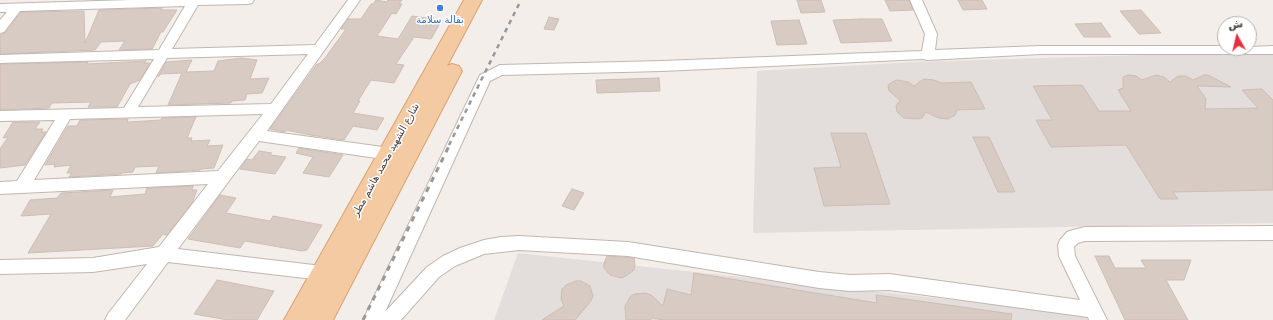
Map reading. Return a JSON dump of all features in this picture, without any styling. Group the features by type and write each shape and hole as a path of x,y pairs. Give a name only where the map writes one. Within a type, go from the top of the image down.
{"main road":[{"name":"شارع الشهيد محمد هاشم مطر","path":"297,320 390,154 473,0"},
{"name":"شارع الشهيد محمد هاشم مطر","path":"319,320 490,0"}],"street":[{"path":"0,8 248,0"},
{"path":"114,320 222,177 256,135 274,108 354,0"},
{"path":"916,0 931,34 930,49 927,56"},
{"path":"128,113 195,1"},
{"path":"0,29 18,7"},
{"path":"0,59 317,49"},
{"path":"372,320 485,78 494,72 506,68 669,66 1040,50 1273,50"},
{"path":"0,116 274,108"},
{"path":"22,186 66,114"},
{"path":"256,135 390,154"},
{"path":"0,188 222,177"},
{"path":"1096,315 1067,256 1066,245 1073,237 1085,234 1273,233"},
{"path":"389,320 433,272 449,261 484,247 519,243 628,249 710,264 831,282 889,282 1096,315"},
{"path":"0,267 93,265 163,254 322,273"}],"shaded area":[{"path":"1257,51 1273,51 1273,223 753,233 757,71 914,62 1217,53 1217,56 1257,56"},
{"path":"518,253 1085,314 1088,320 494,320"}],"building":[{"path":"376,0 387,2 388,0 402,0 399,4 402,4 396,14 392,13 377,36 398,39 412,16 442,20 431,39 414,37 396,64 404,65 394,83 371,80 358,101 360,101 353,113 384,118 377,130 353,126 344,140 286,130 285,132 270,129 317,64 325,58 346,29 341,29 348,19 361,19 371,4 373,4"},
{"path":"797,0 821,0 825,12 801,13"},
{"path":"885,0 909,0 913,10 890,11"},
{"path":"958,0 982,0 987,9 963,10"},
{"path":"162,8 161,10 177,10 163,32 161,32 152,49 119,50 125,41 101,42 95,50 0,54 0,35 5,33 21,12 84,11 85,43 99,10"},
{"path":"1141,10 1161,33 1139,34 1120,11"},
{"path":"549,17 559,19 554,30 544,29"},
{"path":"882,19 892,41 841,43 833,20"},
{"path":"799,20 807,44 777,45 771,21"},
{"path":"1101,23 1111,37 1084,37 1075,24"},
{"path":"241,58 257,60 250,79 269,78 262,93 247,94 245,100 232,101 231,103 168,105 182,73 161,74 158,77 166,62 192,60 186,72 214,71 218,61"},
{"path":"146,61 144,63 150,63 140,80 130,84 117,107 88,107 91,102 52,103 49,108 0,110 0,64 88,62 87,64"},
{"path":"1128,75 1136,76 1142,80 1156,75 1164,77 1170,82 1178,76 1186,76 1193,80 1204,75 1208,75 1231,87 1197,86 1206,99 1205,109 1258,108 1242,90 1262,89 1273,100 1273,190 1173,192 1178,199 1160,199 1126,145 1051,147 1036,120 1052,120 1033,86 1082,85 1099,111 1131,111 1118,90 1123,88 1123,77"},
{"path":"659,78 660,91 597,93 596,80"},
{"path":"924,79 934,80 941,83 971,82 985,109 957,110 955,115 948,119 938,118 926,112 922,118 904,118 897,112 896,106 900,100 889,91 888,85 898,80 908,82 914,86"},
{"path":"196,117 187,138 192,138 191,141 210,140 207,146 223,145 214,168 156,173 159,166 135,167 133,172 121,174 69,177 72,173 67,173 71,165 54,167 55,164 45,165 68,126 77,126 80,120 128,119 127,122 129,122 161,120 162,118"},
{"path":"13,122 40,122 35,129 43,129 41,132 46,132 25,165 0,168 0,149 8,137 3,138"},
{"path":"831,133 866,133 890,204 824,206 814,168 841,167"},
{"path":"973,137 989,137 1015,192 998,192"},
{"path":"299,148 343,155 329,177 303,173 313,157 296,153"},
{"path":"259,151 272,153 270,155 286,157 275,174 240,169 247,159 252,160"},
{"path":"193,186 192,190 197,190 192,203 167,235 163,234 153,246 28,253 51,214 21,216 30,200 57,198 61,193 113,190 110,197 145,194 147,188"},
{"path":"572,189 584,193 574,210 562,206"},
{"path":"220,195 236,198 226,213 270,221 273,216 322,225 307,250 302,251 245,241 240,248 188,239"},
{"path":"607,256 634,258 634,270 621,278 610,275 604,268 604,263"},
{"path":"1095,256 1109,256 1115,268 1146,268 1141,260 1191,260 1184,280 1166,280 1188,320 1125,320"},
{"path":"694,273 877,303 876,295 1012,314 1011,320 663,320 653,318 649,320 626,320 625,306 630,297 634,294 645,293 651,295 663,306 667,289 691,295"},
{"path":"217,280 274,291 257,320 228,320 194,314"},
{"path":"576,281 581,281 590,286 593,296 591,301 575,320 542,320 564,306 561,299 562,289 566,285"}],"railway":[{"path":"449,145 521,0"},
{"path":"363,320 450,144"}],"place":[{"name":"بقالة سلامة","path":"440,8"}]}
